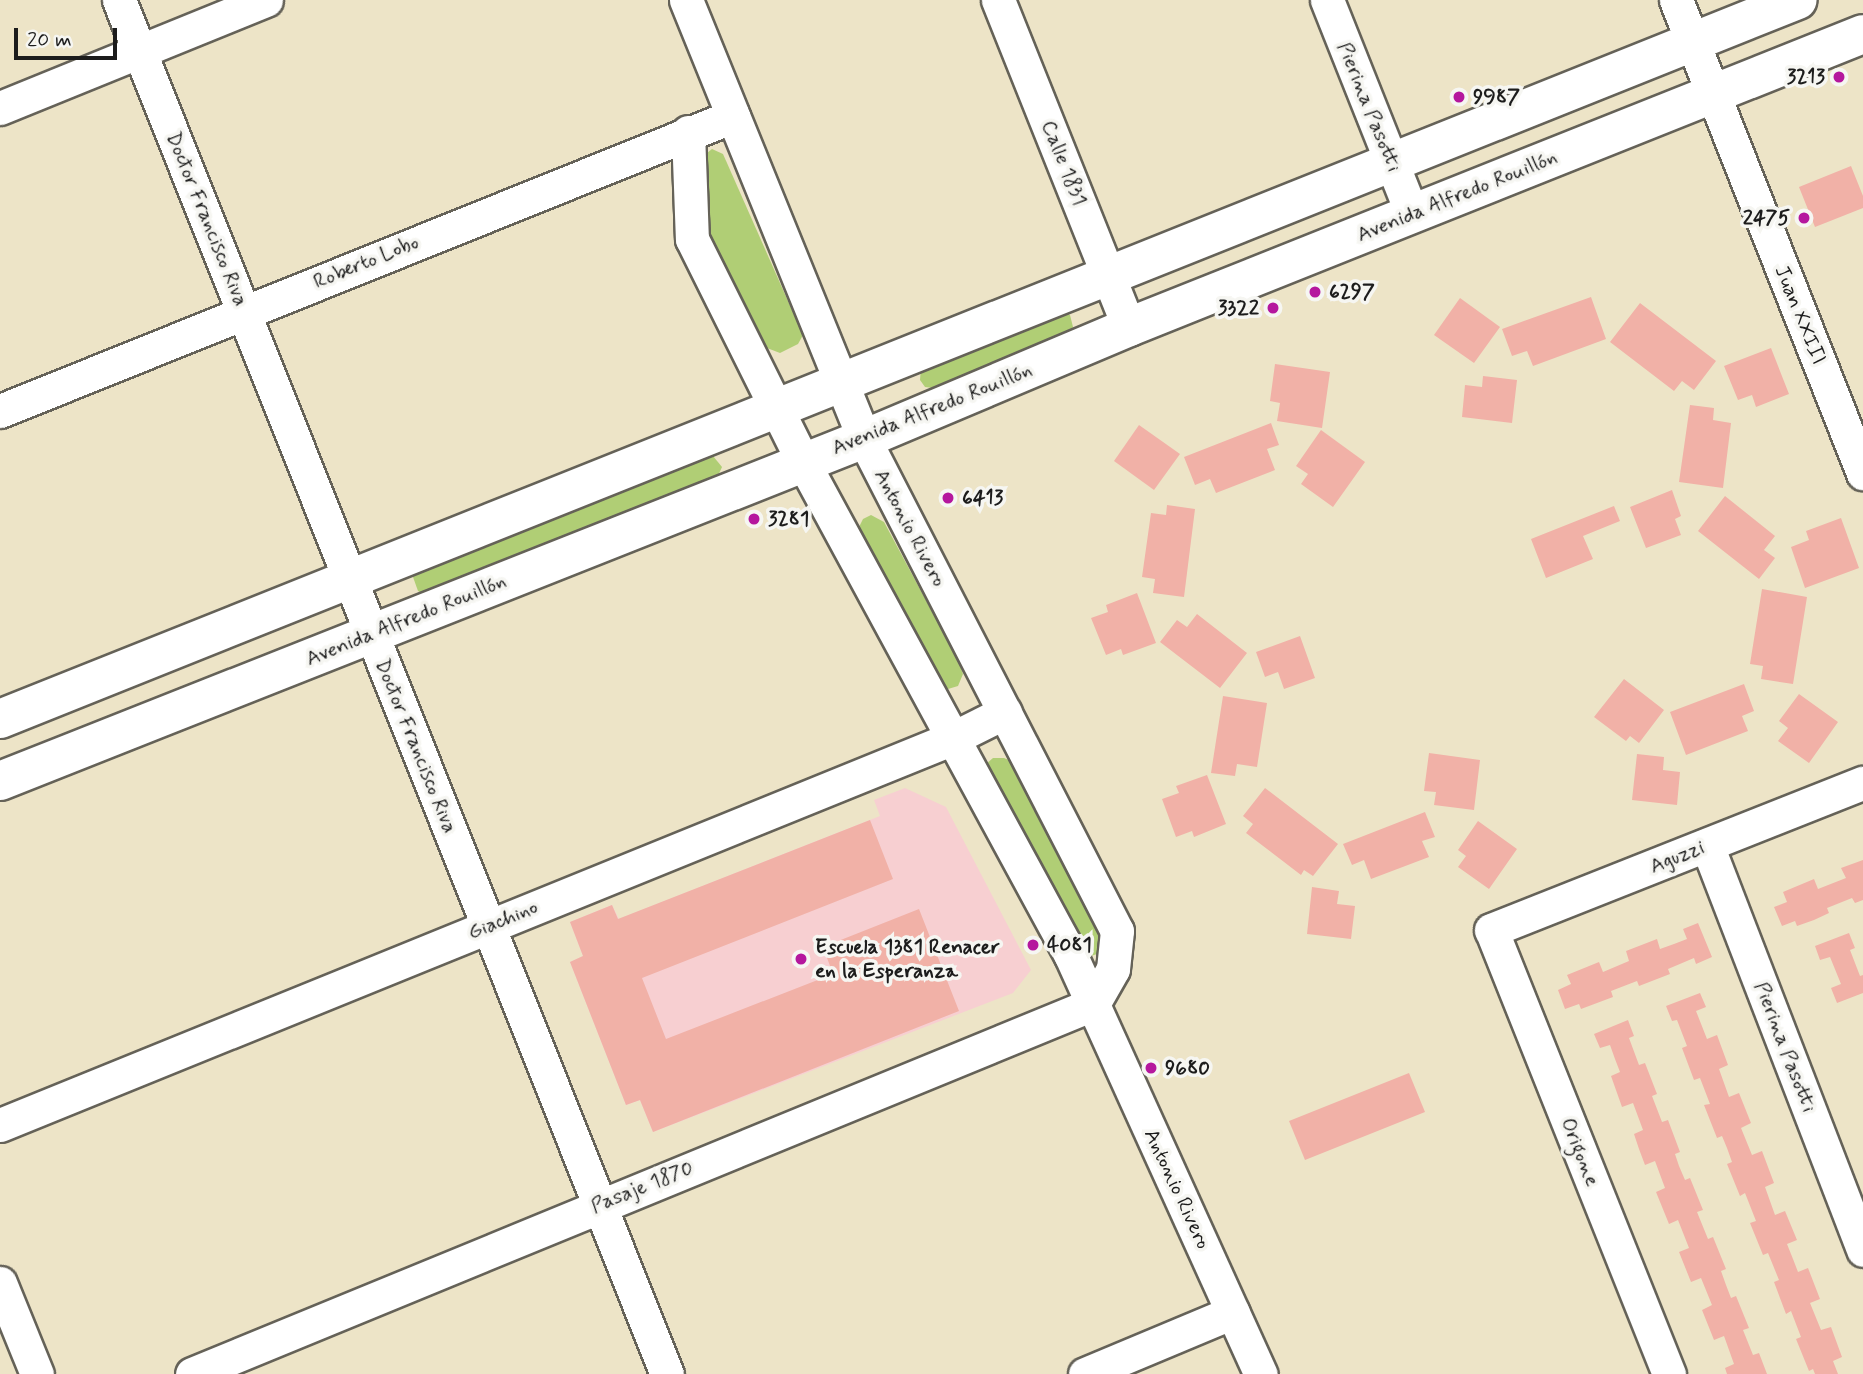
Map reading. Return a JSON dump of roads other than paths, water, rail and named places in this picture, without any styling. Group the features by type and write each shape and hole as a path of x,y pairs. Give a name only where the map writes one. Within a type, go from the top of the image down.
{"street":[{"name":"Doctor Francisco Riva","path":"119,0 667,1374"},
{"path":"0,108 266,0"},
{"name":"Antonio Rivero","path":"686,0 864,439 1117,931 1114,969 1093,1004"},
{"name":"Calle 1831","path":"998,0 1129,327"},
{"name":"Pierina Pasotti","path":"1327,0 1412,214"},
{"name":"Juan XXIII","path":"1676,0 1863,473"},
{"path":"0,719 1798,0"},
{"name":"Avenida Alfredo Rouillón","path":"0,781 864,439 1129,327 1863,34"},
{"name":"Roberto Lobo","path":"0,411 733,116"},
{"name":"Antonio Rivero","path":"688,132 692,239 803,462 1071,956 1261,1374"},
{"name":"Giachino","path":"0,1125 953,738 1005,712"},
{"name":"Aguzzi","path":"1491,930 1863,783"},
{"name":"Pierina Pasotti","path":"1707,845 1863,1250"},
{"name":"Origone","path":"1491,930 1669,1374"},
{"name":"Pasaje 1870","path":"192,1374 599,1204 1093,1004"},
{"path":"0,1283 37,1374"},
{"path":"1085,1374 1233,1312"}],"place":[{"name":"3213","path":"1839,77"},
{"name":"9987","path":"1459,97"},
{"name":"2475","path":"1804,218"},
{"name":"6297","path":"1315,292"},
{"name":"3322","path":"1273,308"},
{"name":"6413","path":"948,498"},
{"name":"3281","path":"754,519"},
{"name":"4081","path":"1033,945"},
{"name":"Escuela 1381 Renacer en la Esperanza","path":"801,959"},
{"name":"9680","path":"1151,1068"}]}
